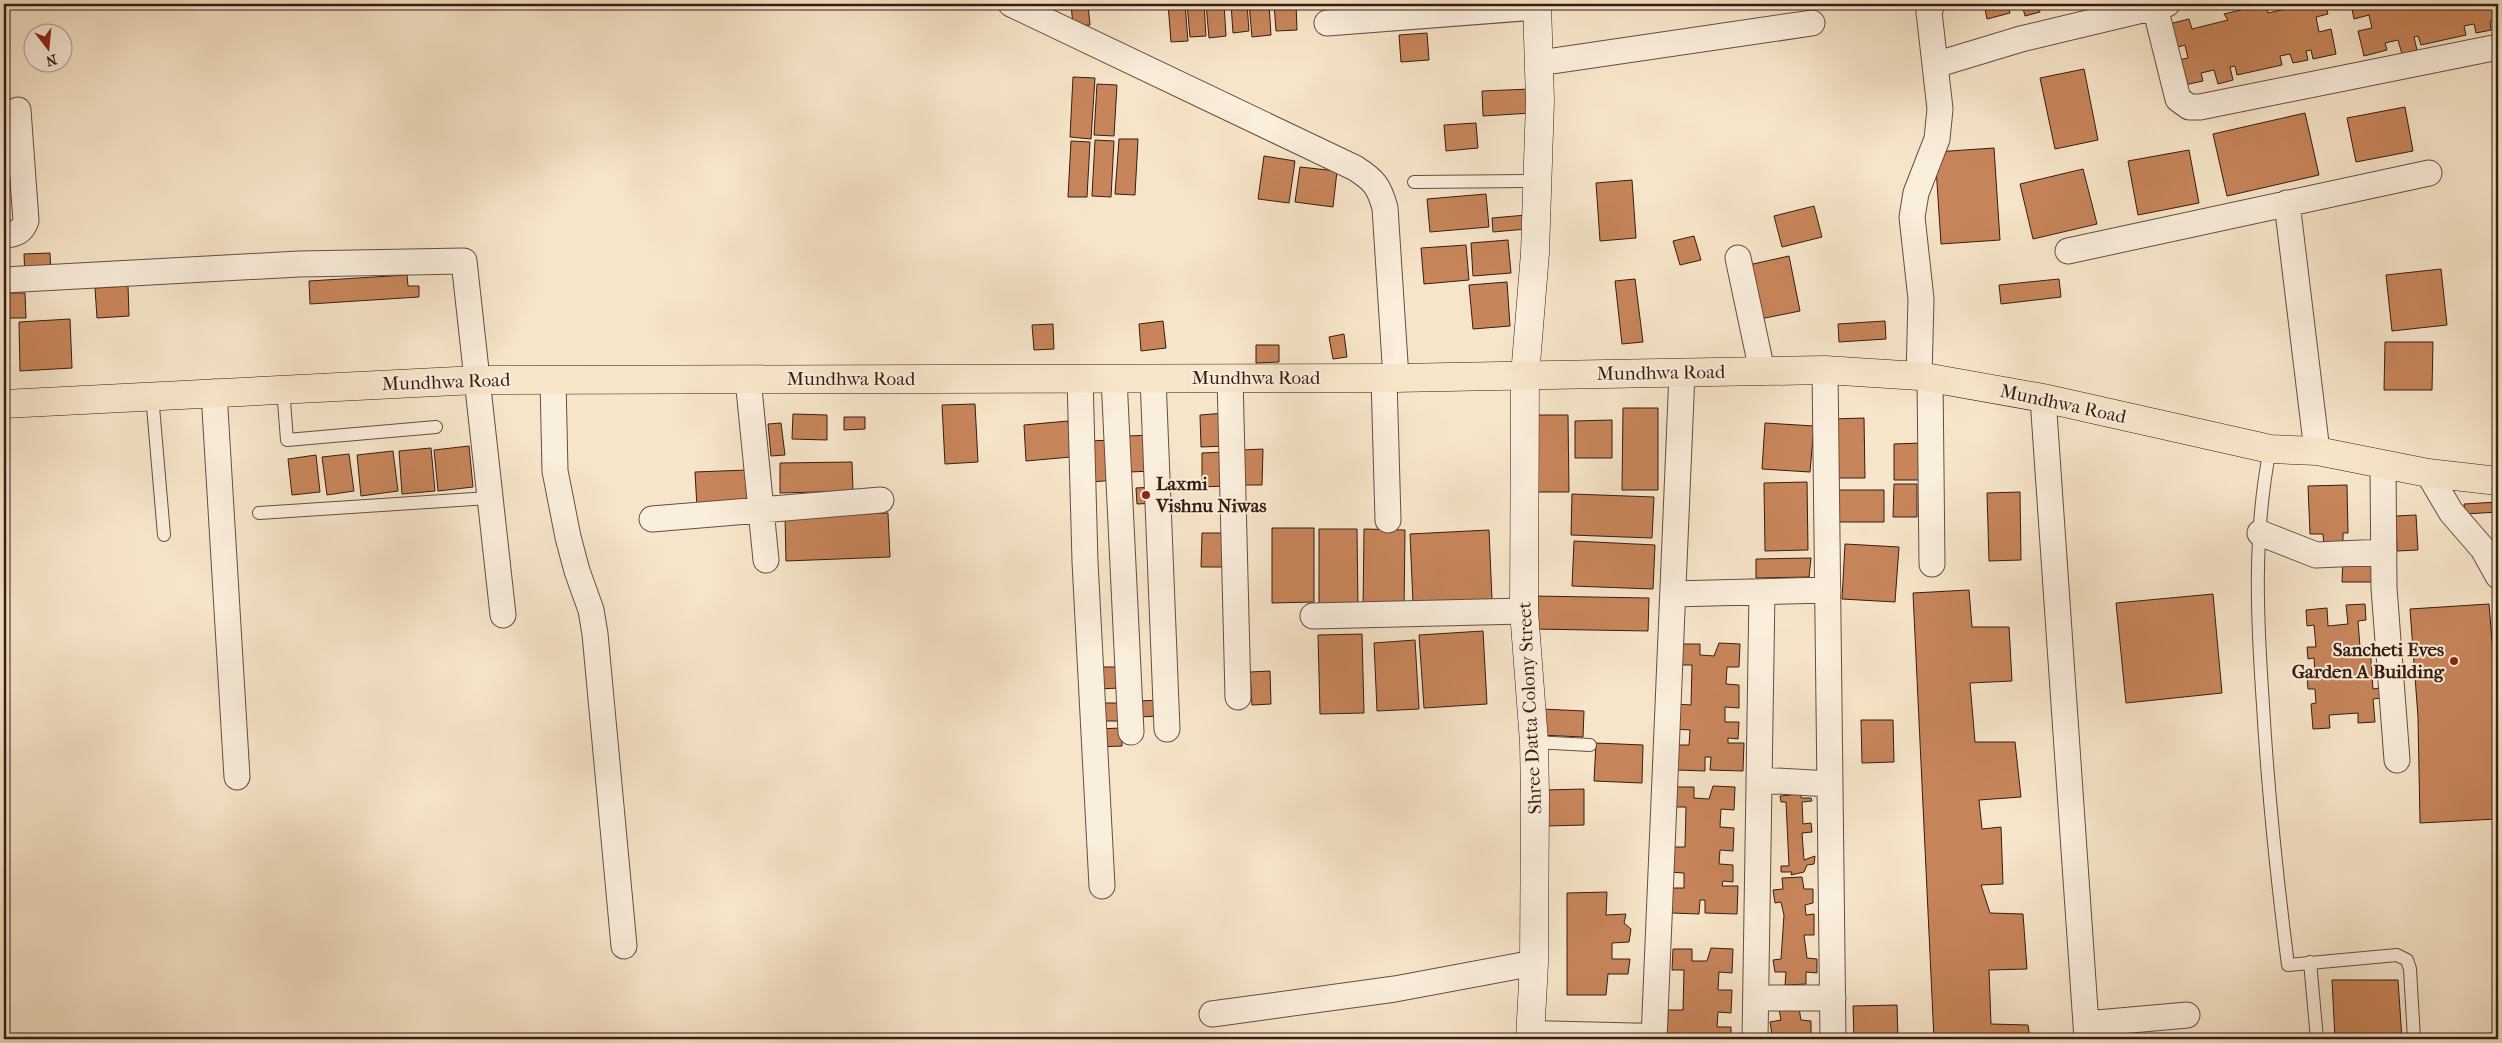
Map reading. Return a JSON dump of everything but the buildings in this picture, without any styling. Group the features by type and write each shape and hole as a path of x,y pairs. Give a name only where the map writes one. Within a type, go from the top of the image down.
{"main road":[{"name":"Mundhwa Road","path":"4,404 476,380 1390,378 1824,370 1925,377 2042,398 2270,448 2316,450 2428,473 2498,481"}],"street":[{"path":"1011,4 1346,163 1369,177 1379,189 1385,208 1390,378 1388,520"},
{"path":"1932,4 1929,12 1940,109 1937,139 1916,193 1912,217 1921,299 1932,564"},
{"path":"1936,65 2021,39 2161,5 2178,99 2189,107 2200,107 2498,47"},
{"path":"1327,23 1537,6"},
{"name":"Shree Datta Colony Street","path":"1530,1033 1534,964 1534,742 1524,611 1525,376 1535,253 1539,63 1537,6"},
{"path":"1539,63 1812,23"},
{"path":"4,235 18,232 26,221 18,110"},
{"path":"2068,251 2429,173"},
{"path":"2287,203 2316,450"},
{"path":"1738,258 1762,371"},
{"path":"4,280 299,264 464,261 503,615"},
{"path":"1824,370 1833,1039"},
{"path":"1654,1035 1682,373"},
{"path":"1080,378 1085,562 1102,886"},
{"path":"1114,378 1131,732"},
{"path":"1153,378 1167,729"},
{"path":"1230,378 1238,697"},
{"path":"748,379 766,560"},
{"path":"553,380 555,470 568,536 577,571 591,610 595,634 624,946"},
{"path":"214,392 237,777"},
{"path":"2042,398 2086,1032 2134,1029 2187,1015"},
{"path":"2383,464 2384,588 2397,760"},
{"path":"2428,473 2451,512 2482,549 2498,576"},
{"path":"652,518 881,500"},
{"path":"2260,533 2316,555 2384,552"},
{"path":"1672,594 1828,590"},
{"path":"1755,1039 1762,592"},
{"path":"1313,616 1524,611"},
{"path":"1759,780 1830,784"},
{"path":"1212,1014 1395,989 1534,964"},
{"path":"1756,998 1833,998"}],"lane":[{"path":"1414,182 1537,181"},
{"path":"282,389 287,440 436,427"},
{"path":"152,395 164,535"},
{"path":"2270,448 2262,489 2256,612 2271,822 2288,965 2397,955 2407,960 2410,968 2414,1039"},
{"path":"259,514 490,498"},
{"path":"1534,742 1590,745"},
{"path":"2310,962 2317,1039"},
{"path":"1530,1033 1654,1035"}],"place":[{"name":"Laxmi Vishnu Niwas","path":"1146,495"},
{"name":"Sancheti Eves Garden A Building","path":"2454,661"}]}
